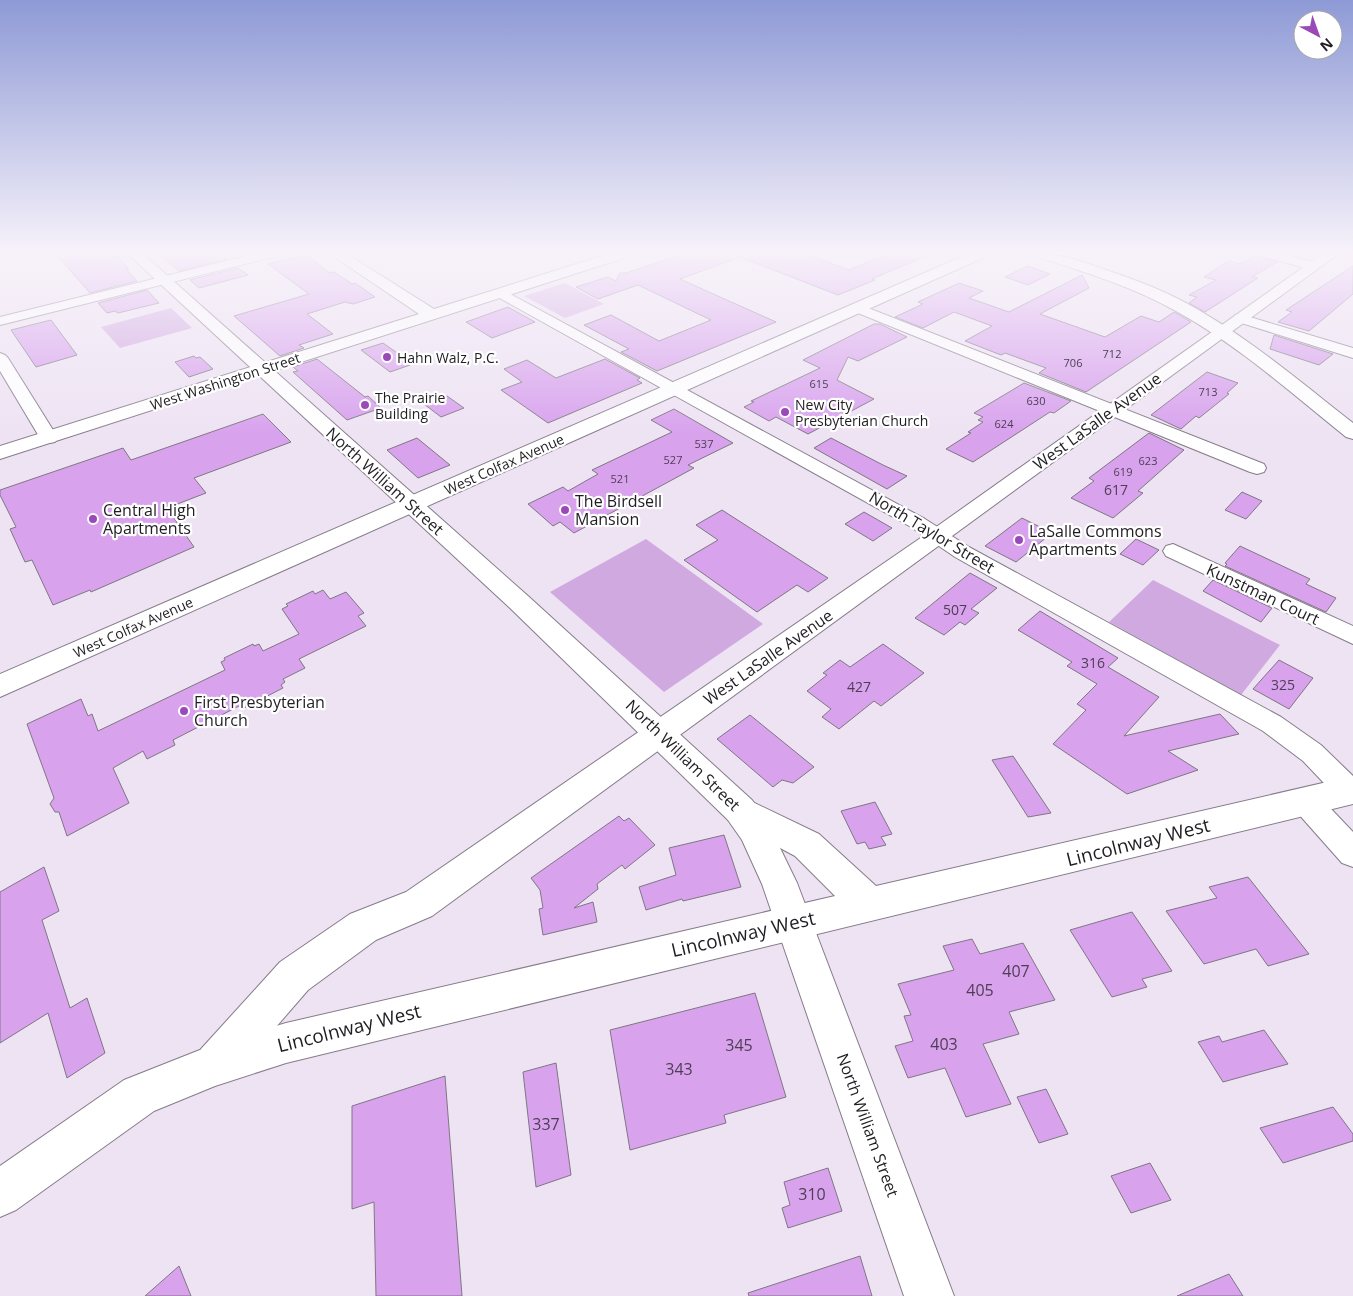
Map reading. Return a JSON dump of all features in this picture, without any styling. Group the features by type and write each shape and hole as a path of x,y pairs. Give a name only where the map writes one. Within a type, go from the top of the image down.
{"street":[{"path":"0,321 26,314"},
{"name":"North William Street","path":"202,314 662,733 740,810 754,830 770,861 929,1296"},
{"name":"North Taylor Street","path":"540,314 902,513 971,557 1272,724 1312,753 1351,791"},
{"name":"West Colfax Avenue","path":"0,686 843,314"},
{"path":"874,314 1257,468"},
{"path":"1202,314 1231,325 1353,353"},
{"name":"West LaSalle Avenue","path":"215,1065 294,976 363,928 419,904 662,733 1246,314"},
{"name":"West Washington Street","path":"0,453 432,315"},
{"path":"1231,325 1353,433"},
{"path":"0,358 48,438"},
{"name":"Kunstman Court","path":"1174,551 1353,636"},
{"name":"Lincolnway West","path":"0,1194 138,1095 215,1065 286,1043 1351,791"},
{"path":"1305,801 1353,853"},
{"path":"740,810 807,844 870,905"}],"shaded area":[{"path":"147,314 178,314 192,328 120,348 101,327"},
{"path":"558,314 575,314 565,318"},
{"path":"646,539 763,624 664,692 550,592"},
{"path":"1153,580 1280,645 1241,695 1109,622"}],"building":[{"path":"308,314 333,334 299,345 304,348 280,356 234,316"},
{"path":"487,314 521,314 535,322 492,338 466,322"},
{"path":"699,314 759,314 776,322 657,371 621,352 629,349 584,325 611,315 659,341 711,320"},
{"path":"900,314 949,314 923,328 895,317"},
{"path":"961,314 1041,314 1105,337 1141,316 1159,322 1170,314 1178,314 1191,322 1086,392 1039,373 1046,368 1005,353 1001,355 965,341 992,326"},
{"path":"1289,314 1329,314 1309,331 1278,322"},
{"path":"51,320 77,355 36,367 11,330"},
{"path":"874,324 880,324 907,337 858,361 848,357 837,380 874,399 808,434 776,417 769,421 744,407 754,402 751,401 820,368 803,360"},
{"path":"1274,335 1333,354 1319,365 1270,349"},
{"name":"Hahn Walz, P.C.","path":"383,343 413,364 390,372 361,350"},
{"path":"194,356 196,358 200,357 213,369 189,377 175,362"},
{"path":"317,359 365,397 368,396 381,408 347,420 293,372 298,371 293,367"},
{"path":"605,359 640,378 637,380 642,383 548,423 501,390 522,382 504,369 527,360 556,378"},
{"path":"1207,372 1238,383 1227,393 1229,394 1199,418 1196,416 1181,429 1151,415"},
{"path":"1024,383 1071,401 1054,413 1050,412 973,462 946,449 971,433 968,432 983,422 978,420 983,417 974,413"},
{"path":"447,396 464,408 441,417 424,404"},
{"path":"674,409 733,443 688,465 694,468 574,533 560,522 553,526 528,504 563,487 568,491 598,474 592,470 672,432 651,420"},
{"name":"Central High Apartments","path":"263,414 291,442 194,478 206,493 167,508 194,547 91,592 90,590 53,605 32,560 25,562 10,529 16,527 0,495 0,490 123,448 131,460"},
{"path":"1149,433 1184,450 1138,491 1143,493 1113,518 1071,498 1094,481 1089,478"},
{"path":"417,438 450,465 418,478 387,450"},
{"path":"831,438 907,476 887,489 814,448"},
{"path":"1242,492 1262,501 1246,519 1225,510"},
{"path":"722,510 828,578 808,592 797,585 757,612 684,560 718,540 696,525"},
{"path":"864,512 892,528 873,541 845,524"},
{"name":"LaSalle Commons Apartments","path":"1022,518 1052,533 1016,562 985,546"},
{"path":"1136,539 1159,550 1143,565 1120,554"},
{"path":"1240,546 1310,579 1306,584 1336,598 1326,612 1225,566 1227,564 1225,563"},
{"path":"970,573 997,588 971,609 979,613 965,625 960,622 944,635 915,618"},
{"path":"1213,580 1272,608 1261,622 1203,591"},
{"name":"First Presbyterian Church","path":"323,590 330,599 346,592 364,613 358,616 366,626 299,659 305,668 283,679 285,682 281,685 283,688 244,708 241,705 173,740 175,745 147,759 143,751 113,768 129,803 67,836 59,812 55,812 50,804 54,798 27,724 81,699 88,716 92,714 98,731 225,670 221,662 225,660 224,658 253,644 254,646 259,644 263,651 299,634 282,609 288,606 286,604 313,591 315,594"},
{"path":"1040,611 1118,658 1108,667 1159,697 1124,736 1220,714 1239,734 1168,751 1198,770 1127,794 1053,744 1086,710 1077,704 1097,684 1067,666 1072,662 1018,630"},
{"path":"883,644 924,673 881,706 874,701 839,729 822,717 831,709 807,691 827,675 823,673 840,660 850,667"},
{"path":"1279,660 1313,678 1289,709 1253,689"},
{"path":"750,715 814,767 793,783 782,780 773,787 717,739"},
{"path":"1013,756 1051,813 1028,817 992,760"},
{"path":"875,802 892,834 881,837 886,845 869,849 865,842 857,844 841,811"},
{"path":"619,816 624,821 629,818 655,845 625,869 622,865 597,884 598,889 574,908 593,902 597,922 543,935 539,909 543,908 540,890 531,878"},
{"path":"724,835 741,887 683,901 682,899 646,910 639,887 676,875 669,848"},
{"path":"44,867 59,911 42,920 70,1008 87,998 105,1053 67,1078 48,1013 0,1043 0,892"},
{"path":"1248,877 1309,954 1268,966 1256,949 1204,964 1166,911 1217,898 1209,887"},
{"path":"1132,912 1172,971 1142,979 1147,987 1112,997 1070,930"},
{"path":"972,939 980,954 1023,943 1055,1000 1009,1012 1019,1034 983,1044 1011,1104 966,1117 945,1068 908,1078 895,1046 913,1041 904,1016 911,1015 898,984 954,970 943,946"},
{"path":"755,993 786,1097 724,1115 726,1123 630,1150 610,1030"},
{"path":"1264,1030 1288,1064 1223,1082 1198,1042 1219,1036 1222,1042"},
{"path":"556,1063 571,1175 536,1187 523,1072"},
{"path":"445,1076 462,1296 376,1296 374,1202 352,1209 352,1106"},
{"path":"1046,1089 1068,1134 1039,1143 1017,1097"},
{"path":"1333,1107 1353,1134 1353,1141 1283,1163 1260,1128"},
{"path":"1150,1163 1171,1200 1131,1213 1111,1176"},
{"path":"828,1168 842,1211 788,1228 782,1208 790,1205 784,1182"},
{"path":"860,1256 872,1296 749,1296 748,1293"},
{"path":"179,1266 191,1296 145,1296"},
{"path":"1229,1274 1243,1296 1177,1296"}],"place":[{"name":"Hahn Walz, P.C.","path":"387,357"},
{"name":"The Prairie Building","path":"365,405"},
{"name":"New City Presbyterian Church","path":"785,412"},
{"name":"The Birdsell Mansion","path":"565,510"},
{"name":"Central High Apartments","path":"93,519"},
{"name":"LaSalle Commons Apartments","path":"1019,540"},
{"name":"First Presbyterian Church","path":"184,711"}]}
